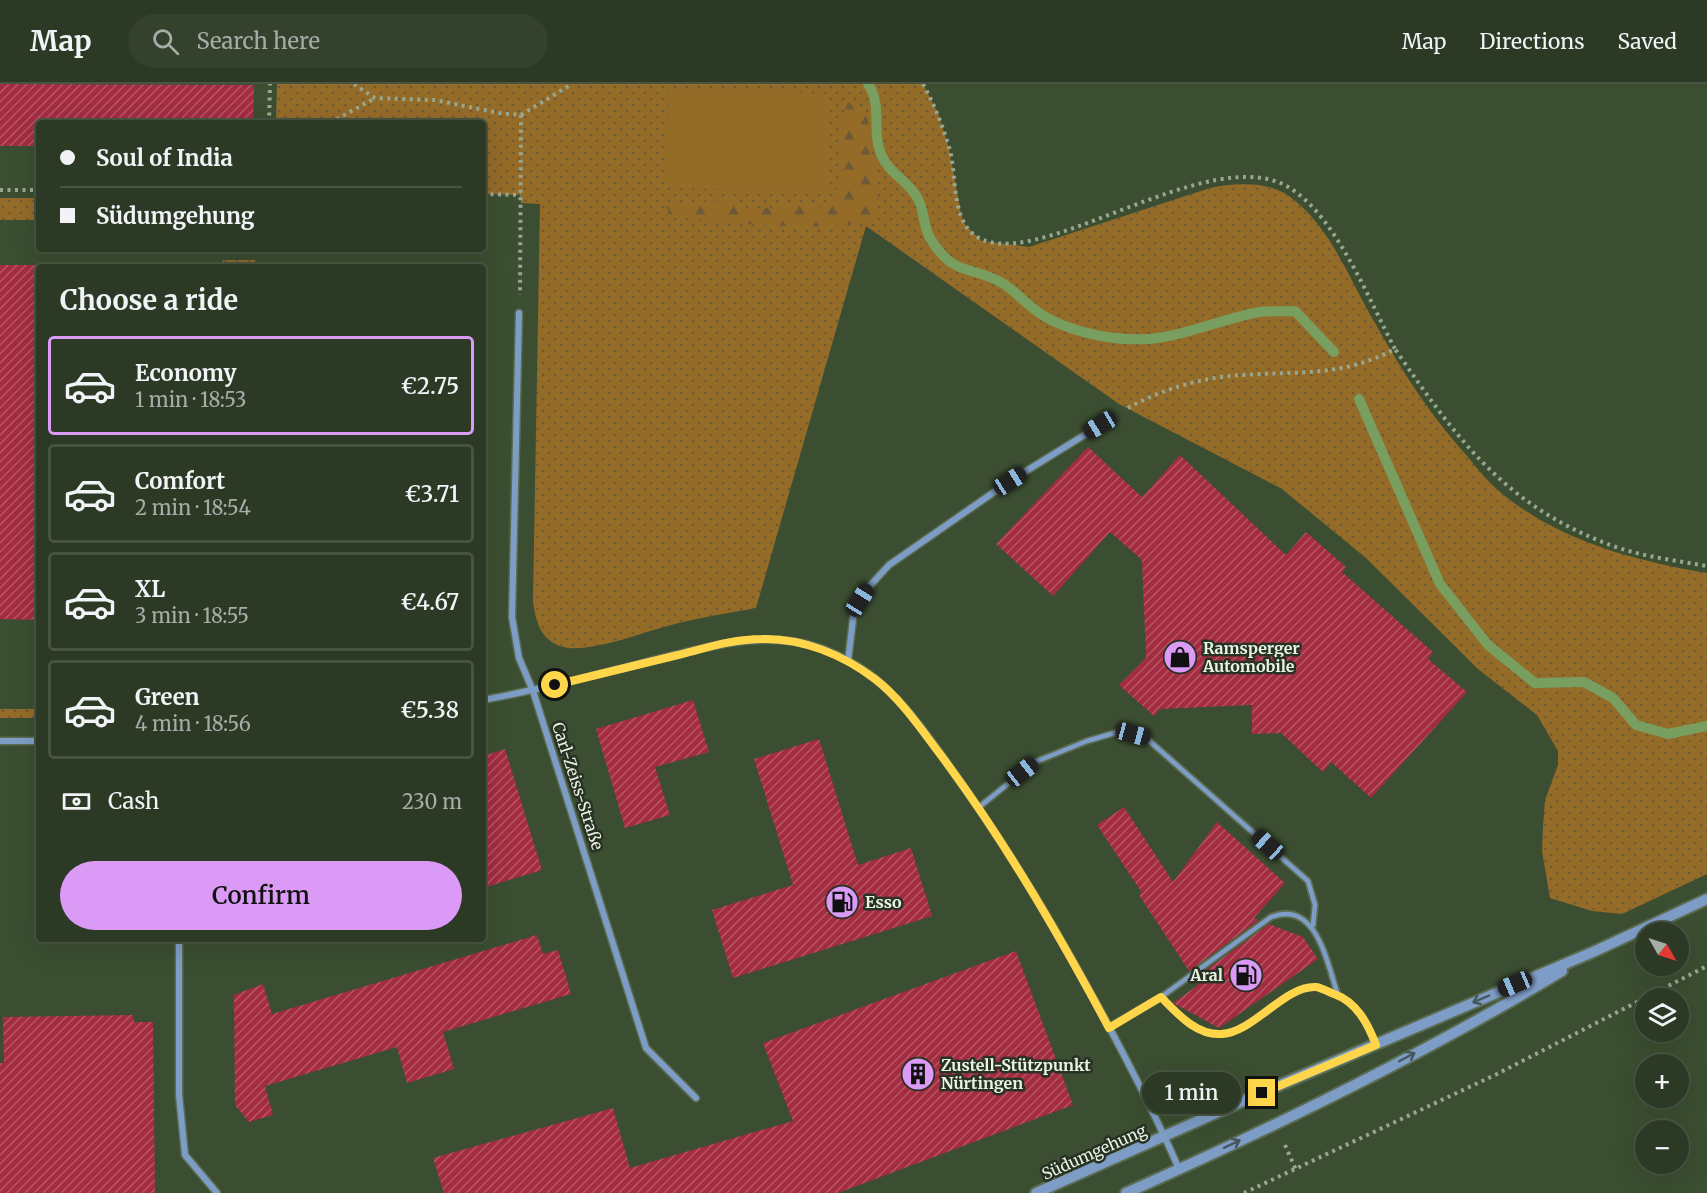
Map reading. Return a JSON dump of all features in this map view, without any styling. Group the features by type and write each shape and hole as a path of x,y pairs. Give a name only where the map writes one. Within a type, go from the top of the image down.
{"street":[{"name":"Carl-Zeiss-Straße","path":"519,313 512,617 519,658 533,691 646,1048 696,1098"},
{"path":"848,661 855,611 868,588 881,573 1010,481 1112,418"},
{"path":"486,699 533,691 729,642 792,641 819,648 848,661 877,681 900,703 978,808 1035,894 1109,1028 1179,1169"},
{"path":"0,741 36,741"},
{"name":"Südumgehung","path":"1036,1193 1593,952 1707,899"},
{"path":"179,942 180,1095 185,1155 217,1193"},
{"name":"Südumgehung","path":"1126,1193 1402,1060 1507,1004 1593,952"}],"lane":[{"path":"978,808 1035,762 1087,741 1121,731 1145,737 1308,882 1315,905 1313,925 1338,995"},
{"path":"1109,1028 1161,997 1271,917 1281,913 1295,915 1313,925"},
{"path":"1161,997 1181,1018 1206,1032 1222,1034 1236,1030 1296,993 1316,987 1338,995 1356,1008 1368,1026 1376,1045"}],"path":[{"path":"269,120 270,84"},
{"path":"354,84 375,98"},
{"path":"334,120 375,98 435,100 499,113 521,115 572,84"},
{"path":"923,84 938,113 950,148 961,214 966,225 981,240 999,245 1041,237 1209,181 1243,176 1272,179 1300,196 1325,222 1395,349 1451,429 1502,482 1530,504 1605,543 1643,554 1707,566"},
{"path":"519,313 521,115"},
{"path":"0,190 36,190"},
{"path":"486,194 521,195"},
{"path":"1112,418 1145,399 1188,384 1240,375 1346,369 1395,349"},
{"path":"1244,1193 1497,1074 1707,966"}],"green space":[{"path":"277,84 923,84 938,113 949,148 961,214 966,226 982,241 1029,247 1210,188 1251,184 1281,191 1302,207 1324,233 1412,385 1438,421 1481,473 1500,492 1551,526 1601,547 1654,562 1707,573 1707,874 1622,914 1592,911 1550,898 1542,851 1543,826 1545,800 1558,765 1558,751 1537,715 1478,669 1366,558 1282,489 1119,404 866,226 756,608 663,627 602,645 574,648 555,644 540,629 533,600 540,204 521,203 521,195 486,194 486,120 276,120"},
{"path":"669,88 828,94 829,192 667,188"},
{"path":"848,103 858,104 867,114 879,203 874,219 851,224 799,227 671,216 665,204 729,200 741,208 779,208 784,202 820,207 833,196 840,184 842,117"},
{"path":"0,198 36,198 36,220 0,220"},
{"path":"223,260 255,260 255,264 221,264"},
{"path":"0,709 36,709 36,718 0,718"}],"building":[{"path":"0,84 254,85 253,120 36,120 36,146 0,146"},
{"path":"0,265 36,265 36,620 0,619"},
{"path":"1088,447 1142,497 1180,455 1286,555 1306,532 1346,567 1342,572 1433,652 1428,659 1467,692 1371,798 1331,762 1323,772 1281,733 1252,734 1252,705 1160,709 1154,716 1119,685 1146,658 1142,560 1110,532 1053,596 996,544"},
{"path":"693,700 709,752 655,767 670,815 625,828 596,729"},
{"path":"819,739 858,865 911,848 932,916 733,978 712,910 793,885 754,759"},
{"path":"505,749 542,870 486,887 486,755"},
{"path":"1124,807 1173,882 1217,822 1285,883 1254,918 1259,920 1189,971 1139,895 1142,893 1097,825"},
{"path":"1269,924 1303,937 1318,959 1219,1028 1173,1003 1198,985 1194,979"},
{"path":"537,935 543,954 558,950 571,994 443,1032 454,1069 407,1083 397,1047 265,1086 273,1115 249,1122 235,1105 234,995 263,984 272,1014"},
{"name":"Zustell-Stützpunkt Nürtingen","path":"1016,951 1073,1105 838,1193 444,1193 433,1158 613,1108 630,1168 793,1121 763,1043"},
{"path":"133,1015 134,1022 153,1022 155,1193 0,1193 0,1063 4,1063 3,1017"}],"waterway":[{"path":"868,84 875,101 878,145 881,154 888,167 918,199 928,234 939,251 947,260 956,265 1004,284 1044,317 1086,333 1111,338 1148,339 1175,335 1259,312 1295,311 1334,352"},
{"path":"1359,399 1440,584 1488,645 1535,683 1584,682 1613,698 1636,725 1668,734 1707,726"}],"place":[{"name":"Ramsperger Automobile","path":"1180,657"},
{"name":"Esso","path":"842,902"},
{"name":"Aral","path":"1246,975"},
{"name":"Zustell-Stützpunkt Nürtingen","path":"918,1074"}],"route":[{"path":"555,685 729,642 763,639 792,641 819,648 848,661 877,681 900,703 1013,856 1109,1028 1161,997 1181,1018 1206,1032 1222,1034 1236,1030 1296,993 1316,987 1338,995 1356,1008 1368,1026 1376,1045 1262,1093"}]}
